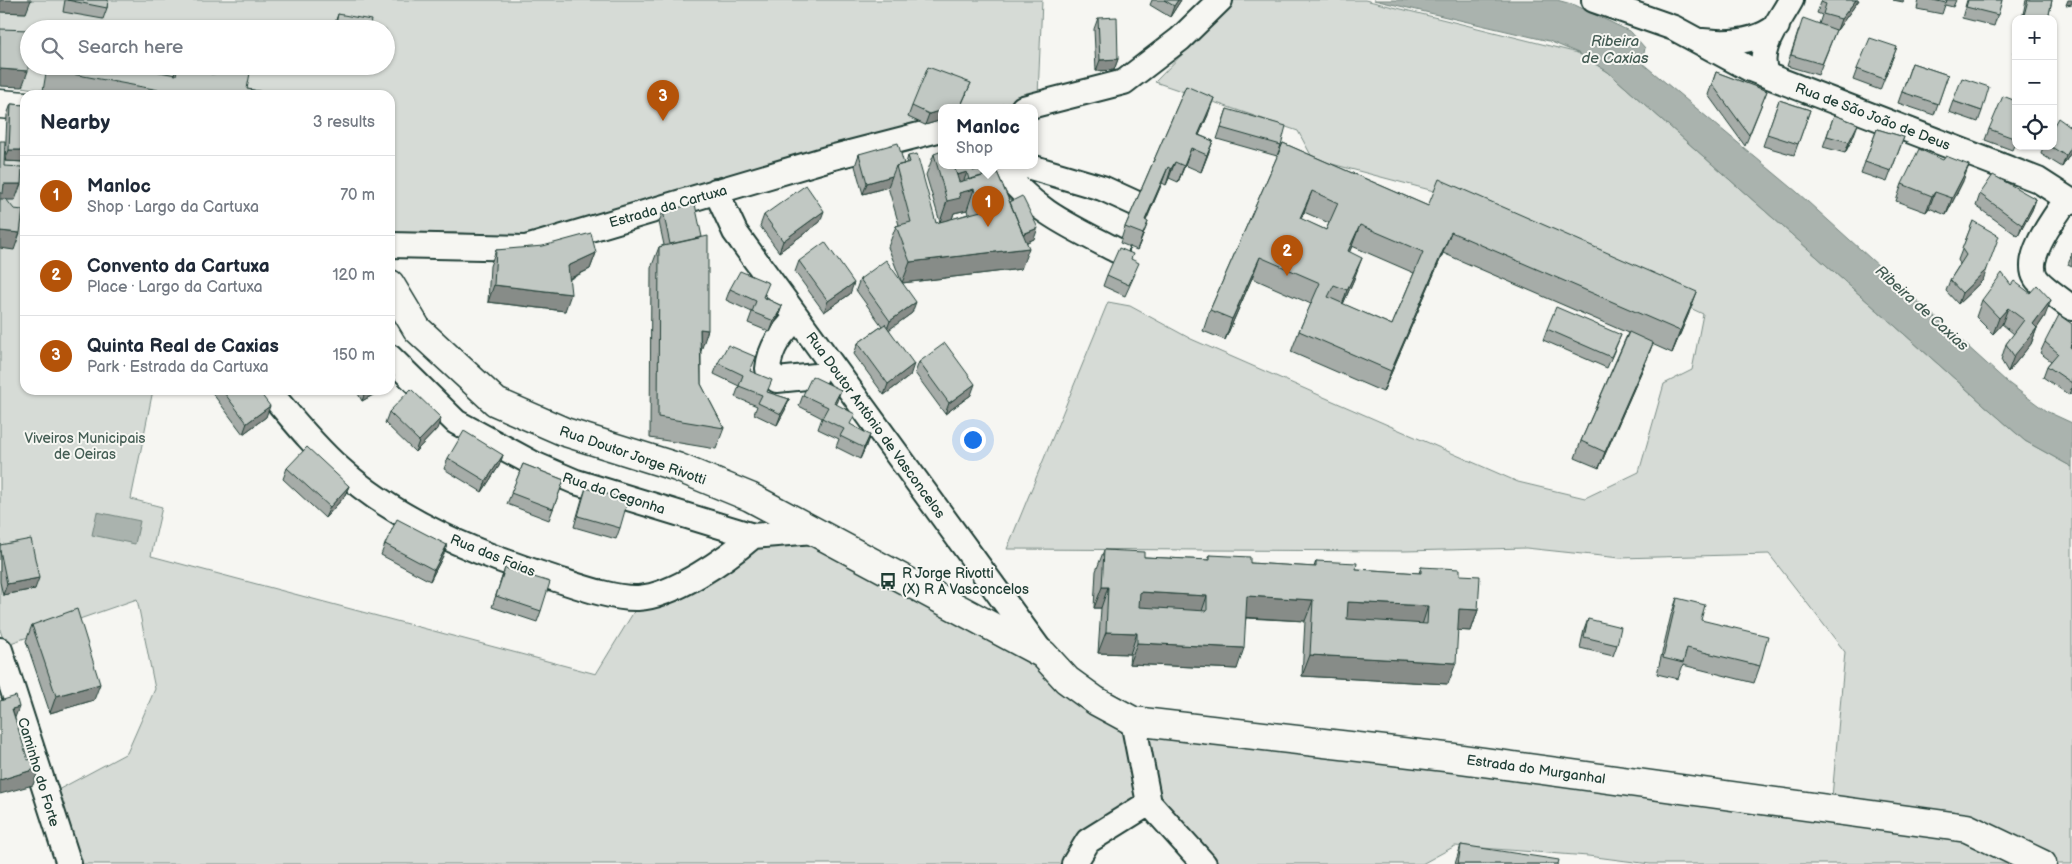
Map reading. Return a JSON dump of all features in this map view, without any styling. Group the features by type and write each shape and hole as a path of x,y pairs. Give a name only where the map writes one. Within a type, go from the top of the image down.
{"street":[{"path":"1038,104 1124,82 1180,39 1220,0"},
{"name":"Rua de São João de Deus","path":"1594,0 1632,5 1748,68 2038,180 2069,200"},
{"name":"Rua de São João de Deus","path":"1650,0 1674,28"},
{"path":"1767,75 1762,66 1765,47 1791,0"},
{"path":"1698,41 1728,43 1766,35 1777,26"},
{"path":"0,104 20,106"},
{"name":"Estrada da Cartuxa","path":"395,244 526,248 830,158 938,130"},
{"path":"1002,169 1012,182 1054,218 1116,250"},
{"path":"1037,169 1102,188 1137,204"},
{"name":"Rua Doutor António de Vasconcelos","path":"716,192 735,232 1043,654"},
{"path":"2069,200 2034,254 2033,266 2036,279 2072,308"},
{"name":"Rua Doutor Jorge Rivotti","path":"395,292 417,329 496,402 565,432 677,467 750,497 1043,654"},
{"path":"797,317 779,336 769,356 768,368 777,380 816,376"},
{"name":"Rua da Cegonha","path":"395,362 456,422 534,464 576,482 754,536 814,531"},
{"name":"Rua das Faias","path":"272,395 338,468 362,488 385,503 428,528 484,553 574,585 620,596 639,598 669,591 731,555 754,536"},
{"name":"Caminho do Forte","path":"0,650 69,864"},
{"name":"Estrada do Murganhal","path":"1043,654 1067,680 1096,701 1133,721 1454,758 1967,828 2042,864"},
{"path":"1133,721 1148,803 1204,864"},
{"path":"1074,864 1088,840 1148,803"}],"green space":[{"path":"27,0 1042,0 1038,96 1005,104 938,104 938,121 659,196 535,237 508,238 484,234 453,233 395,235 395,90 40,90 22,87 23,75 395,75 395,20 20,20 20,46 0,45 0,12 26,13"},
{"name":"Viveiros Municipais de Oeiras","path":"1235,0 1365,0 1578,53 1608,72 2025,441 2072,467 2072,864 1650,864 1588,856 1455,846 1422,864 1204,864 1148,803 1074,864 69,864 56,791 127,753 155,689 137,599 5,645 0,630 0,248 14,249 8,225 0,160 20,162 20,395 152,395 131,499 162,507 151,556 596,674 638,605 796,522 1133,721 1832,797 1845,652 1769,554 1620,558 1526,548 1405,551 1007,549 1108,302 1130,306 1191,339 1518,482 1585,498 1639,472 1664,384 1692,370 1703,314 1449,195 1313,159 1298,131 1155,82"}],"water":[{"name":"Ribeira de Caxias","path":"1374,0 1557,0 1575,5 1631,32 1645,48 1642,63 1797,192 2007,382 2046,411 2072,423 2072,467 2025,441 1608,72 1578,53 1549,41"},
{"path":"97,512 140,521 135,544 92,535"}],"building":[{"path":"67,0 108,0 107,8"},
{"path":"1164,0 1178,0 1174,6"},
{"path":"1822,0 1856,0 1841,19 1823,14 1826,4 1821,2"},
{"path":"1933,0 1947,0 1946,3"},
{"path":"1968,0 2002,0 1998,15 1966,7"},
{"path":"2028,0 2052,0 2049,15 2024,15"},
{"path":"338,14 371,20 337,20"},
{"path":"1117,17 1118,59 1100,60 1098,18"},
{"path":"1803,18 1836,30 1822,64 1791,55"},
{"path":"0,29 20,30 20,70 0,69"},
{"path":"1870,38 1897,47 1884,79 1857,69"},
{"path":"1912,63 1948,75 1938,104 1902,92"},
{"path":"928,67 971,83 961,104 938,104 938,111 929,114 912,106"},
{"path":"1716,72 1767,91 1749,135 1712,84"},
{"path":"78,75 250,75 247,89 252,90 159,90"},
{"path":"1962,78 1989,87 1982,111 1953,101"},
{"path":"1186,86 1214,98 1198,135 1213,141 1207,155 1191,148 1184,166 1175,162 1171,169 1168,167 1145,220 1148,222 1143,234 1125,227"},
{"path":"2003,96 2012,99 2012,138 1989,129"},
{"path":"1779,100 1810,110 1798,144 1767,134"},
{"path":"11,104 20,105 20,150 9,150"},
{"path":"1227,109 1286,126 1281,145 1221,128"},
{"path":"1834,115 1858,124 1849,142 1827,136"},
{"path":"2058,118 2072,128 2072,146 2066,156 2056,150"},
{"path":"1877,129 1904,137 1891,171 1865,162"},
{"path":"0,141 5,141 4,166 20,167 20,184 4,184 3,193 0,193"},
{"path":"898,143 904,164 896,166 892,176 867,183 859,154"},
{"path":"1283,143 1428,206 1439,179 1697,292 1680,331 1451,232 1391,371 1299,331 1320,283 1260,257 1232,319 1210,310","holes":["1312,191 1338,203 1326,230 1300,218","1360,225 1423,252 1392,325 1328,297 1334,285 1347,290 1362,258 1348,251"]},
{"path":"1919,149 1943,160 1946,156 1969,165 1952,198 1935,192 1932,196 1902,184"},
{"path":"938,152 938,168 934,154"},
{"path":"917,154 936,223 981,211 974,189 959,193 960,198 947,201 938,169 955,169 959,182 997,172 1029,248 910,262 896,226 911,222 896,166 910,162 908,156"},
{"path":"955,169 973,169 973,171 996,169 997,172 969,180 967,172 957,175"},
{"path":"1993,175 2036,199 2022,225 1980,194"},
{"path":"806,185 824,211 783,241 764,215"},
{"path":"1022,196 1038,228 1023,234 1010,202"},
{"path":"0,199 6,199 14,209 20,210 20,233 0,231"},
{"path":"695,204 702,237 670,244 663,211"},
{"path":"1973,221 1999,236 1987,269 1962,293 1950,280 1966,255 1962,249"},
{"path":"591,233 596,253 568,266 571,294 494,285 496,250 543,246"},
{"path":"708,236 708,330 700,329 701,384 724,428 658,417 659,247"},
{"path":"825,242 854,283 828,301 799,261"},
{"path":"1119,248 1133,254 1131,259 1139,263 1129,285 1107,275"},
{"path":"886,260 916,302 890,321 860,279"},
{"path":"740,271 769,283 763,297 782,306 774,321 752,312 756,301 730,289"},
{"path":"2002,273 2011,285 2014,281 2030,293 2037,285 2051,300 2033,324 2037,328 2014,356 2006,344 2024,320 2008,308 1999,318 1982,300"},
{"path":"1556,307 1621,335 1611,357 1547,329"},
{"path":"2059,315 2072,324 2072,342 2070,347 2072,348 2072,383 2047,366 2058,353 2045,342"},
{"path":"885,324 914,364 888,384 858,343"},
{"path":"1629,332 1653,343 1605,452 1581,441"},
{"path":"945,343 975,384 949,403 919,362"},
{"path":"728,345 756,357 750,371 772,380 767,392 789,399 781,414 758,403 762,395 739,386 743,375 718,363"},
{"path":"812,376 841,390 834,403 855,414 850,424 870,435 864,448 840,436 844,429 822,418 828,407 803,395"},
{"path":"411,389 441,418 419,441 389,412"},
{"path":"226,395 262,395 270,406 247,423"},
{"path":"464,431 503,455 486,481 448,458"},
{"path":"307,447 349,486 330,507 287,468"},
{"path":"523,464 564,480 553,509 511,493"},
{"path":"586,488 628,500 620,528 578,516"},
{"path":"397,519 447,545 434,570 385,544"},
{"path":"31,539 39,578 7,584 0,545"},
{"path":"1104,550 1144,552 1144,557 1210,560 1210,555 1250,557 1250,563 1316,567 1316,561 1357,563 1356,569 1421,573 1421,567 1460,569 1460,575 1480,576 1478,610 1459,609 1456,663 1310,655 1313,600 1247,596 1244,648 1137,643 1137,633 1106,632 1108,587 1102,587","holes":["1140,592 1207,596 1207,611 1139,607","1348,602 1428,606 1427,624 1347,619"]},
{"path":"505,568 550,582 541,611 496,596"},
{"path":"1677,598 1705,605 1701,620 1768,636 1760,666 1687,648 1683,663 1663,658"},
{"path":"77,609 100,684 56,696 32,625"},
{"path":"1588,619 1621,627 1617,645 1584,637"},
{"path":"16,696 19,707 12,709 28,760 36,757 39,768 0,780 0,701"},
{"path":"1461,845 1559,860 1558,864 1458,864"}],"place":[{"name":"Quinta Real de Caxias","path":"663,121"},
{"name":"Manloc","path":"988,227"},
{"name":"Convento da Cartuxa","path":"1287,276"},
{"name":"R Jorge Rivotti (X) R A Vasconcelos","path":"888,581"}]}
